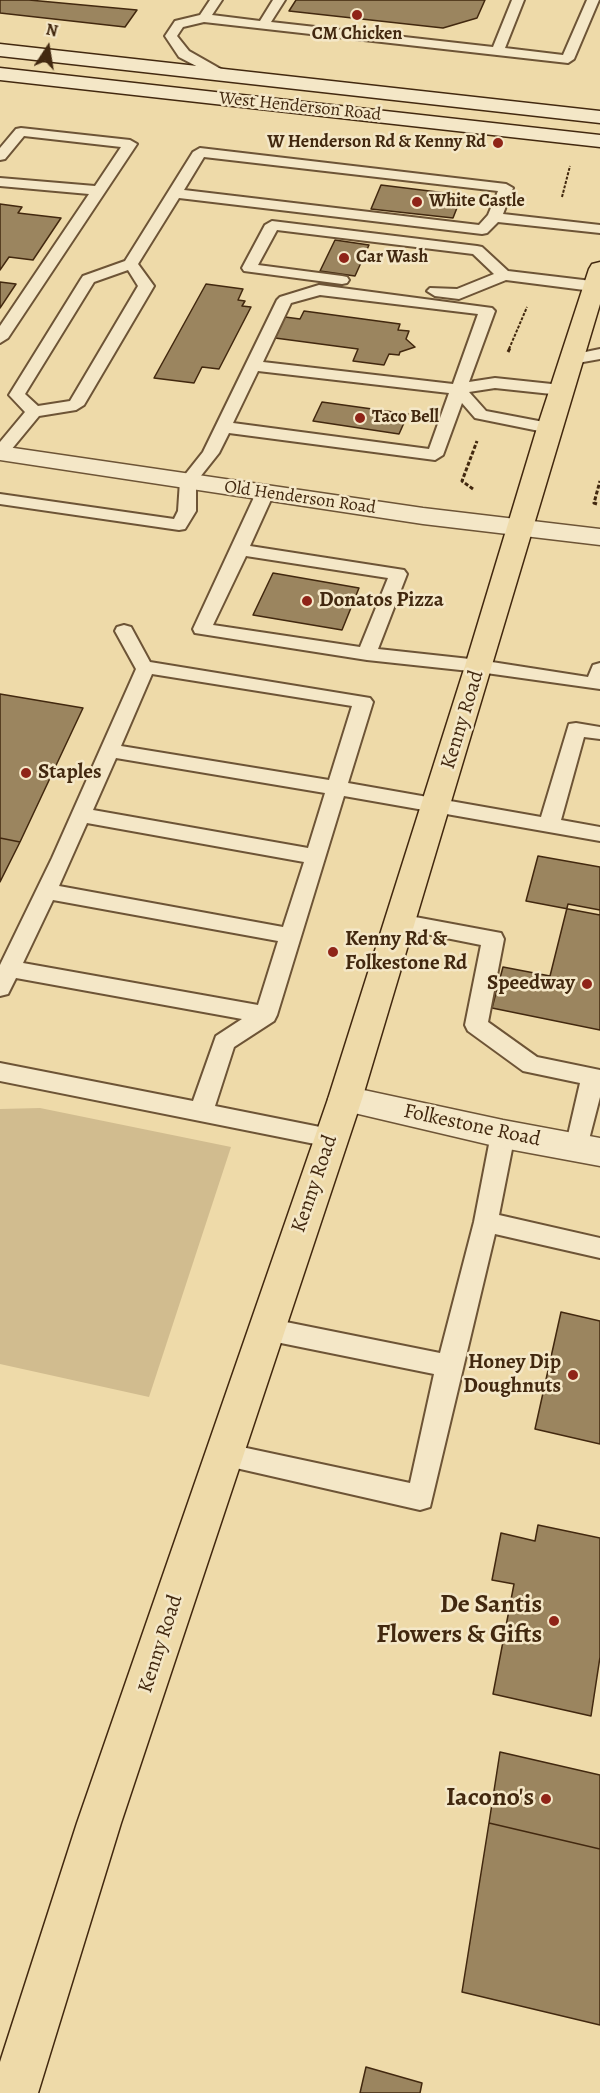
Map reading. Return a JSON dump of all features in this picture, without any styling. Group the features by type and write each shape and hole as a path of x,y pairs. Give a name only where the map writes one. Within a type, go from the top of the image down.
{"main road":[{"name":"West Henderson Road","path":"0,50 600,117"},
{"name":"West Henderson Road","path":"0,74 600,141"},
{"name":"Kenny Road","path":"14,2093 99,1822 345,1099 479,666 549,428 598,280"},
{"name":"Old Henderson Road","path":"0,452 423,516 600,537"},
{"name":"Folkestone Road","path":"345,1099 503,1134 589,1150"}],"lane":[{"path":"204,18 216,0"},
{"path":"263,25 279,0"},
{"path":"497,52 518,0"},
{"path":"221,75 184,54 171,36 172,31 184,21 204,18 568,60 593,0"},
{"path":"0,156 21,132 130,144 0,338"},
{"path":"34,412 17,395 88,279 131,264 174,193 200,152 506,188 495,218 482,230 174,193"},
{"path":"0,182 98,191"},
{"path":"495,218 600,229"},
{"path":"504,275 477,250 272,225 249,268 459,294 504,275 598,280"},
{"path":"0,452 34,412 76,405 147,285 131,264"},
{"path":"0,499 179,525 187,511 188,481 211,453 285,300 319,290 487,311 435,455 224,427"},
{"path":"572,359 600,354"},
{"path":"252,366 458,389 495,383 561,390"},
{"path":"458,389 481,415 549,428"},
{"path":"265,492 202,629 367,654 479,666 596,684 600,669"},
{"path":"240,550 398,574 367,654"},
{"path":"124,632 144,669"},
{"path":"144,669 110,751 5,978 266,1015"},
{"path":"144,669 363,702 266,1015 224,1042 201,1112"},
{"path":"549,825 576,729 600,733"},
{"path":"110,751 600,834"},
{"path":"81,815 316,857"},
{"path":"46,891 291,936"},
{"path":"399,922 493,939 476,1025 531,1065 596,1078 589,1150"},
{"path":"0,1072 330,1138"},
{"path":"223,1455 420,1498 449,1366 486,1222 503,1134"},
{"path":"486,1222 600,1248"},
{"path":"266,1329 449,1366"}],"path":[{"path":"600,481 594,503 600,506"}],"shaded area":[{"path":"40,1108 231,1147 149,1397 0,1364 0,1109"}],"building":[{"path":"0,0 29,0 137,10 125,27 0,13"},
{"path":"296,0 485,0 477,18 443,28 289,11"},
{"name":"White Castle","path":"381,185 462,195 453,218 371,209"},
{"path":"0,204 22,207 18,213 61,218 33,260 9,257 0,270"},
{"name":"Car Wash","path":"335,240 369,245 355,276 320,271"},
{"path":"0,282 16,284 0,308"},
{"path":"206,284 243,289 238,300 245,301 242,306 251,307 219,369 202,367 194,383 154,378"},
{"path":"304,311 400,324 398,330 409,331 406,339 415,347 400,352 399,355 389,354 384,365 353,361 358,349 275,338 285,317 300,319"},
{"name":"Taco Bell","path":"322,402 408,414 399,434 313,421"},
{"name":"Donatos Pizza","path":"273,573 359,588 342,630 253,615"},
{"name":"Staples","path":"0,694 83,708 20,842 0,838"},
{"path":"0,838 20,842 0,882"},
{"path":"538,856 600,867 600,915 526,901"},
{"path":"568,904 600,910 600,1030 492,1008 503,967 550,976"},
{"name":"Honey Dip Doughnuts","path":"561,1312 600,1321 600,1444 535,1429"},
{"name":"De Santis Flowers & Gifts","path":"538,1525 600,1538 600,1657 591,1716 493,1694 514,1584 492,1580 501,1533 535,1541"},
{"name":"Iacono's","path":"500,1752 600,1775 600,1849 489,1823"},
{"path":"489,1823 600,1849 600,2025 462,1992"},
{"path":"366,2067 422,2083 420,2093 360,2093"}],"place":[{"name":"CM Chicken","path":"357,15"},
{"name":"W Henderson Rd & Kenny Rd","path":"498,143"},
{"name":"White Castle","path":"417,202"},
{"name":"Car Wash","path":"344,258"},
{"name":"Taco Bell","path":"360,418"},
{"name":"Donatos Pizza","path":"307,601"},
{"name":"Staples","path":"26,773"},
{"name":"Kenny Rd & Folkestone Rd","path":"333,952"},
{"name":"Speedway","path":"587,984"},
{"name":"Honey Dip Doughnuts","path":"573,1375"},
{"name":"De Santis Flowers & Gifts","path":"554,1621"},
{"name":"Iacono's","path":"546,1799"}]}
